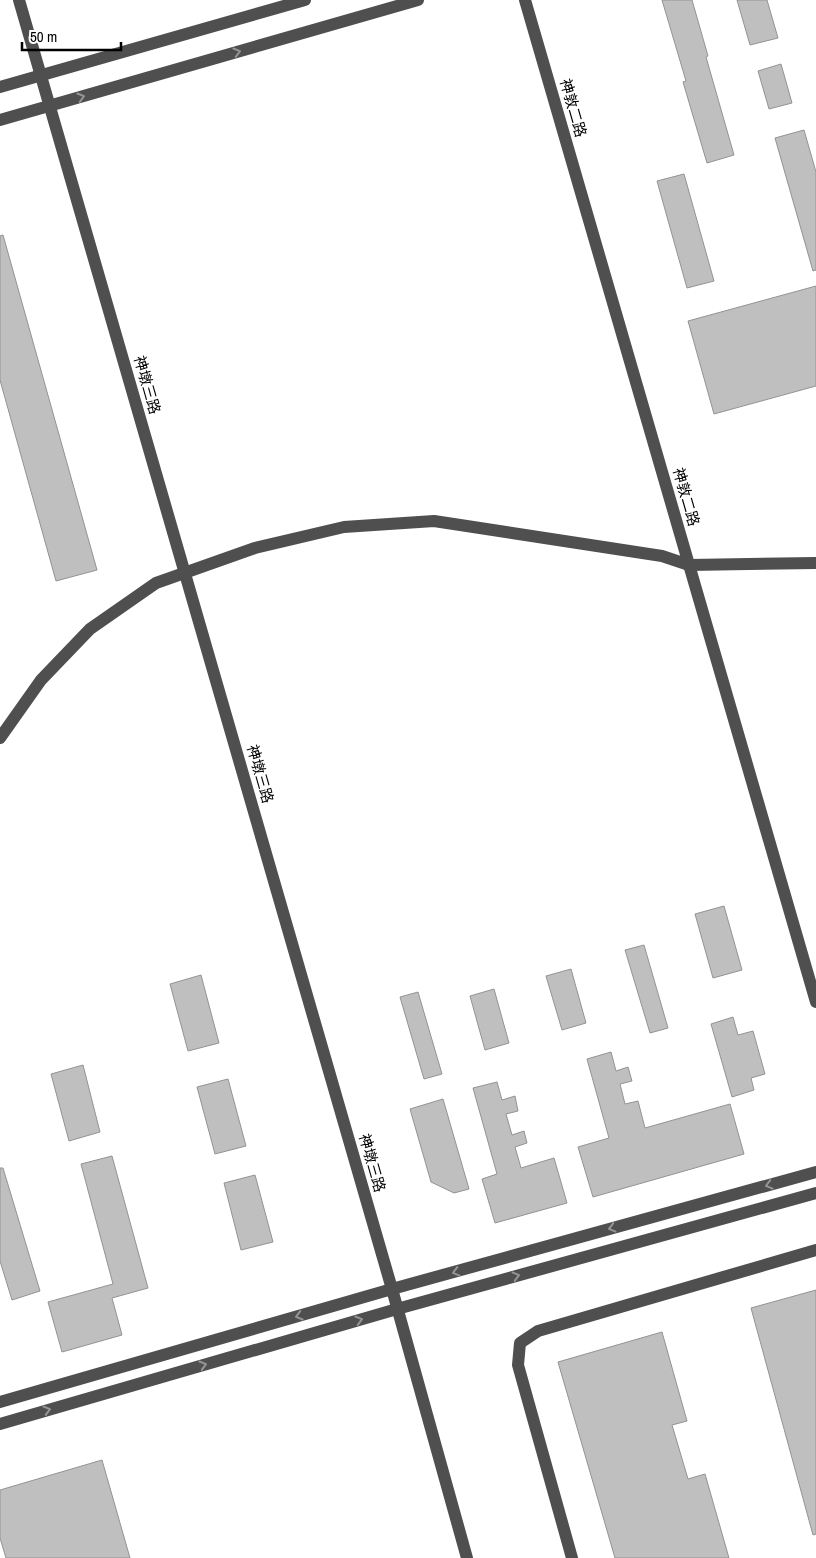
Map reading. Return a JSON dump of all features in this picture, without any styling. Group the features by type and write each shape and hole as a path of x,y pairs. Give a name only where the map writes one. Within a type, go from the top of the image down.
{"street":[{"name":"神墩三路","path":"19,0 468,1558"},
{"path":"0,87 305,0"},
{"path":"0,120 418,0"},
{"name":"神敦二路","path":"525,0 816,1002"},
{"path":"0,738 41,680 90,629 156,583 255,548 344,527 434,521 662,556 689,565 816,563"},
{"path":"0,1402 392,1289 816,1172"},
{"path":"0,1424 397,1309 816,1193"},
{"path":"572,1558 518,1365 520,1343 538,1331 816,1250"}],"building":[{"path":"662,0 692,0 734,155 707,163 683,82 686,81"},
{"path":"737,0 767,0 778,38 750,45"},
{"path":"781,64 792,103 769,109 758,71"},
{"path":"804,130 816,172 816,270 813,271 775,138"},
{"path":"684,174 714,281 687,288 657,181"},
{"path":"3,235 97,570 56,581 0,380 0,236"},
{"path":"816,286 816,386 714,414 688,321"},
{"path":"724,906 742,970 713,978 695,914"},
{"path":"644,945 668,1028 650,1033 625,950"},
{"path":"571,969 586,1023 562,1030 546,976"},
{"path":"201,975 219,1043 188,1051 170,984"},
{"path":"494,989 509,1043 485,1050 470,996"},
{"path":"418,992 442,1074 424,1079 400,997"},
{"path":"733,1017 738,1035 753,1031 765,1074 751,1078 754,1090 732,1097 711,1024"},
{"path":"611,1052 616,1071 628,1067 632,1081 620,1084 625,1104 638,1101 645,1128 730,1104 744,1154 593,1197 578,1147 609,1138 587,1059"},
{"path":"83,1065 100,1132 69,1141 51,1074"},
{"path":"228,1079 246,1146 215,1154 197,1087"},
{"path":"497,1082 502,1100 515,1096 518,1111 506,1114 512,1135 524,1131 527,1143 515,1147 521,1168 554,1158 567,1203 495,1223 482,1179 497,1174 473,1088"},
{"path":"443,1099 469,1189 454,1193 431,1182 410,1109"},
{"path":"112,1156 148,1288 112,1298 122,1335 62,1352 48,1302 113,1284 81,1164"},
{"path":"0,1168 3,1168 40,1291 12,1300 0,1261"},
{"path":"255,1175 273,1242 241,1250 224,1183"},
{"path":"816,1290 816,1534 813,1535 751,1308"},
{"path":"662,1332 687,1421 672,1425 688,1479 705,1474 729,1558 615,1558 558,1362"},
{"path":"102,1460 130,1558 6,1558 0,1538 0,1490"}]}
